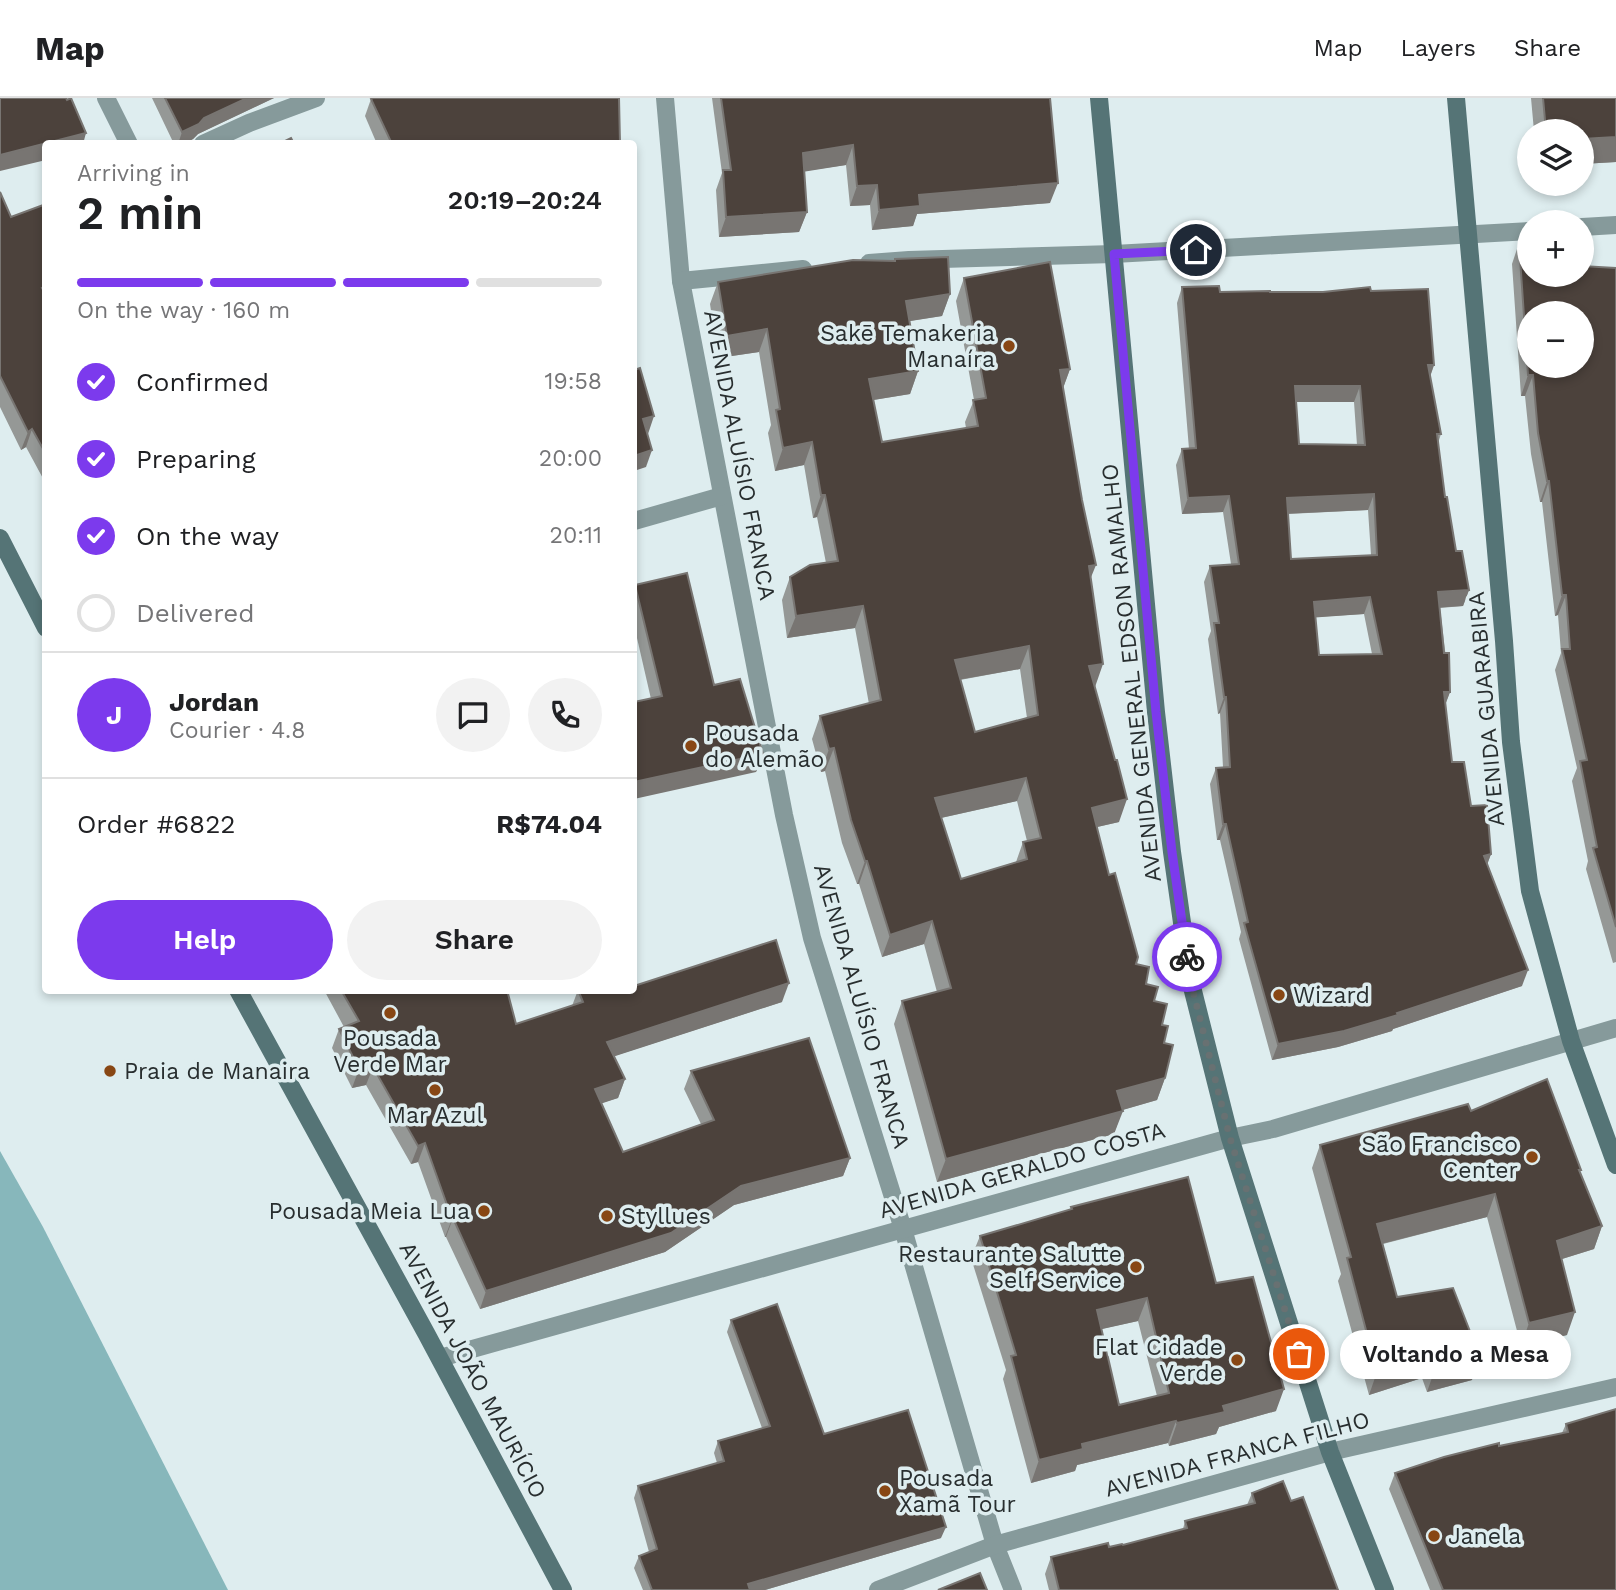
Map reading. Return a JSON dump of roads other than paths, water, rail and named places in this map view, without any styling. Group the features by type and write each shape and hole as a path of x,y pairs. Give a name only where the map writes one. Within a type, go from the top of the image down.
{"main road":[{"name":"AVENIDA GENERAL EDSON RAMALHO","path":"1099,98 1156,712 1190,979 1230,1138 1330,1452 1385,1590"},
{"name":"AVENIDA GUARABIRA","path":"1456,98 1511,742 1530,891 1571,1041 1616,1165"},
{"path":"0,538 42,620"},
{"name":"AVENIDA JOÃO MAURÍCIO","path":"240,994 563,1590"}],"street":[{"path":"106,98 127,140"},
{"path":"212,140 316,98"},
{"name":"AVENIDA ALUÍSIO FRANCA","path":"665,98 681,281 784,815 812,938 903,1229 995,1545 1013,1590"},
{"path":"1594,226 1616,225"},
{"path":"856,265 909,260 1114,254 1517,232"},
{"path":"681,281 815,268"},
{"path":"637,520 722,496"},
{"name":"AVENIDA GERALDO COSTA","path":"439,1358 1230,1138 1273,1129 1616,1028"},
{"name":"AVENIDA FRANCA FILHO","path":"878,1590 995,1545 1330,1452 1616,1387"}],"water":[{"path":"0,1151 43,1227 228,1590 0,1590"}],"place":[{"name":"Sakē Temakeria Manaíra","path":"1009,346"},
{"name":"Pousada do Alemão","path":"691,746"},
{"name":"Wizard","path":"1279,995"},
{"name":"Pousada Verde Mar","path":"390,1013"},
{"name":"Praia de Manaira","path":"110,1071"},
{"name":"Mar Azul","path":"435,1090"},
{"name":"São Francisco Center","path":"1532,1157"},
{"name":"Pousada Meia Lua","path":"484,1211"},
{"name":"Styllues","path":"607,1216"},
{"name":"Restaurante Salutte Self Service","path":"1136,1267"},
{"name":"Voltando a Mesa","path":"1299,1354"},
{"name":"Flat Cidade Verde","path":"1237,1360"},
{"name":"Pousada Xamã Tour","path":"885,1491"},
{"name":"Janela","path":"1434,1536"}]}
